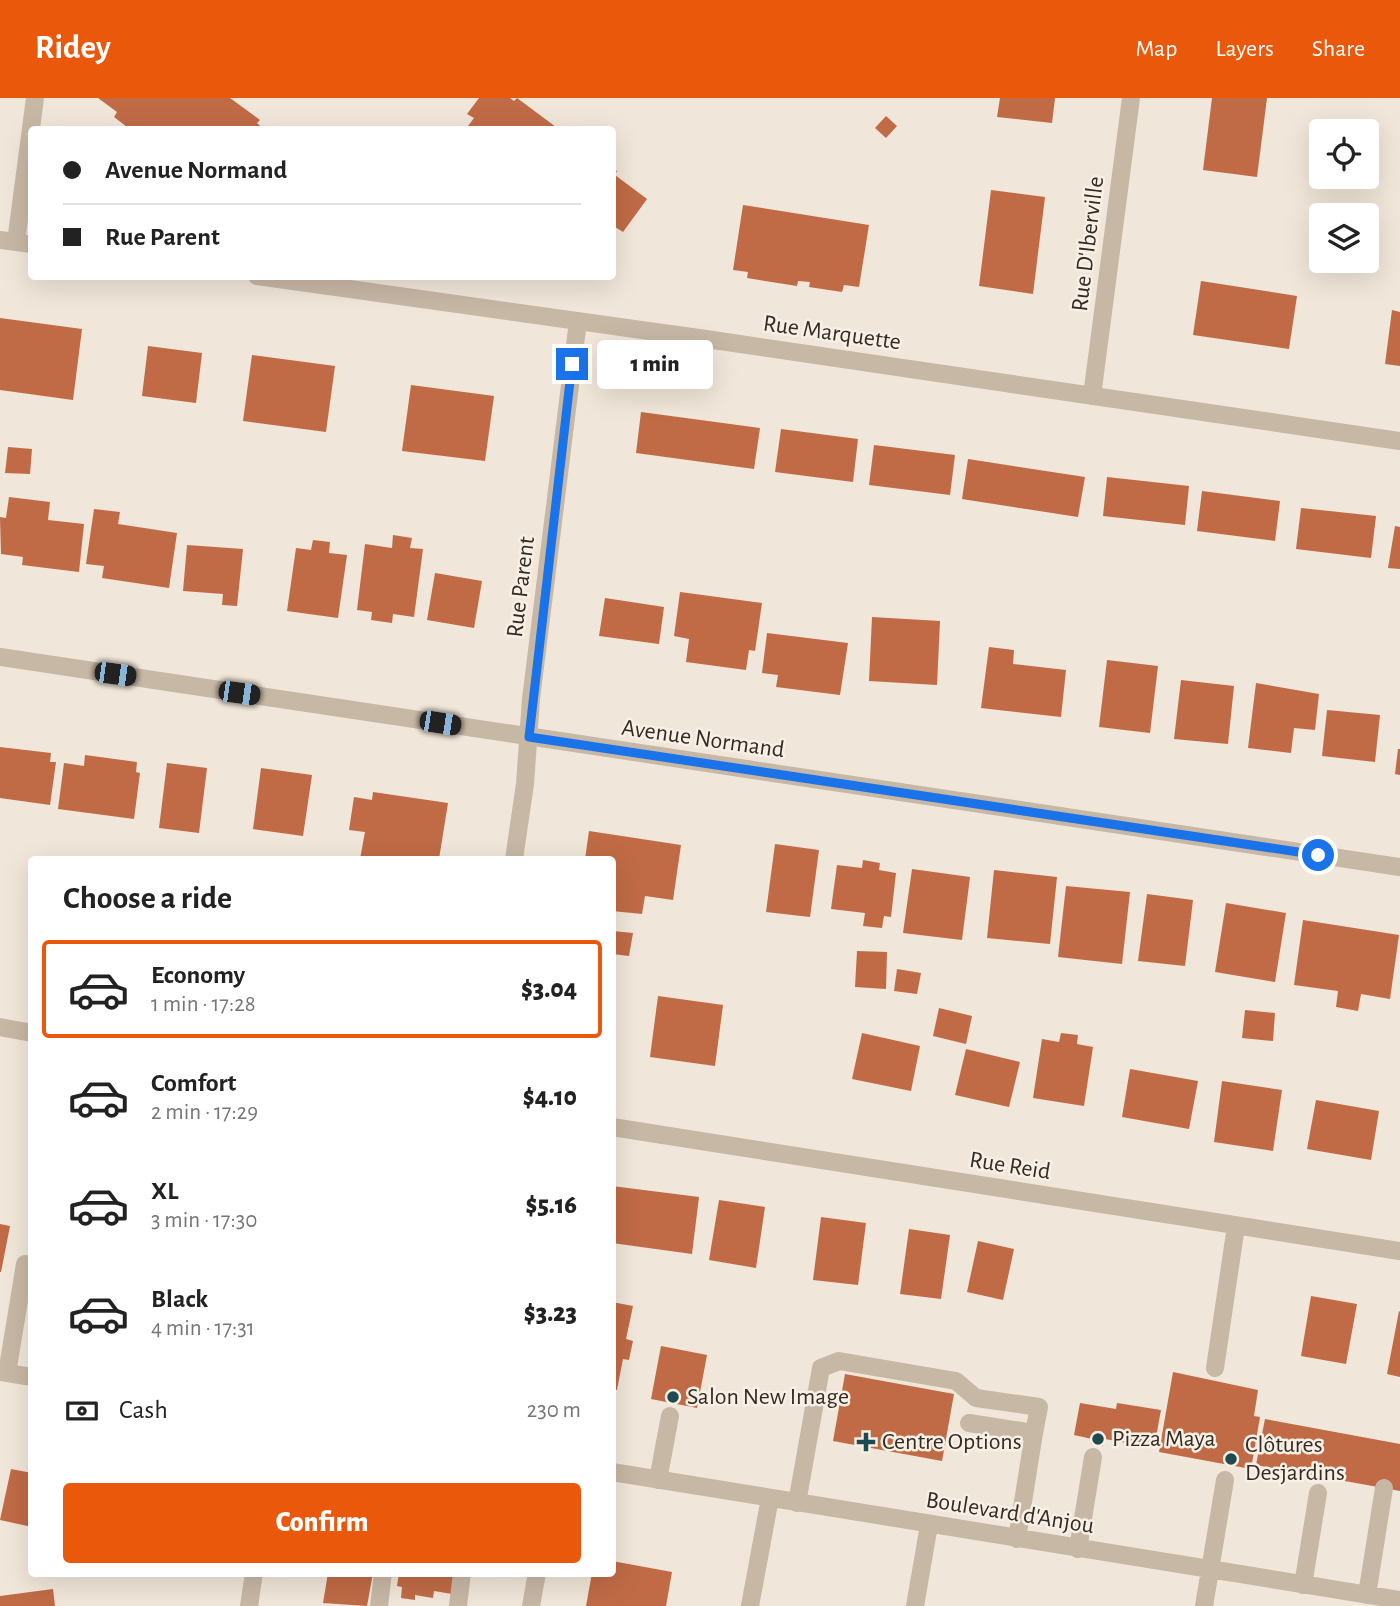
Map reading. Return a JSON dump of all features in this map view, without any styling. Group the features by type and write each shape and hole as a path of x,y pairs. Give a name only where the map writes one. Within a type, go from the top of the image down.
{"street":[{"path":"31,126 35,98"},
{"name":"Rue D'Iberville","path":"1092,396 1131,98"},
{"path":"16,242 28,151"},
{"name":"Rue Marquette","path":"286,280 1400,441"},
{"name":"Rue Parent","path":"514,856 578,321"},
{"name":"Avenue Normand","path":"0,657 1400,867"},
{"path":"0,1027 28,1032"},
{"name":"Rue Reid","path":"616,1128 1400,1251"},
{"path":"1214,1368 1236,1226"},
{"path":"25,1264 3,1372 28,1376"},
{"path":"797,1503 821,1368 830,1363 956,1381 976,1398 1039,1407 1017,1539"},
{"path":"659,1480 670,1416"},
{"path":"969,1423 1034,1433"},
{"path":"1078,1549 1093,1457"},
{"name":"Boulevard d'Anjou","path":"616,1473 1400,1600"},
{"path":"1204,1606 1225,1480"},
{"path":"1367,1595 1384,1488"},
{"path":"1303,1585 1318,1493"},
{"path":"750,1606 770,1498"},
{"path":"915,1606 929,1525"},
{"path":"249,1606 253,1577"},
{"path":"379,1606 383,1577"},
{"path":"458,1606 462,1577"},
{"path":"531,1606 536,1577"}],"building":[{"path":"98,98 230,98 260,120 257,123 260,126 126,126 114,117 117,112"},
{"path":"479,98 510,98 514,101 517,98 555,126 468,126 474,118 467,114"},
{"path":"1000,98 1055,98 1052,123 997,117"},
{"path":"1212,98 1267,98 1257,177 1203,170"},
{"path":"886,116 897,126 886,138 875,128"},
{"path":"616,176 647,199 623,232 616,228"},
{"path":"991,190 1045,197 1033,294 979,286"},
{"path":"743,205 869,225 859,287 844,285 842,292 809,287 810,282 798,281 797,286 747,278 748,272 733,270"},
{"path":"1201,281 1297,296 1289,349 1193,335"},
{"path":"1392,310 1400,312 1400,366 1385,364"},
{"path":"0,318 82,329 73,400 0,390"},
{"path":"148,346 202,353 196,403 142,396"},
{"path":"252,355 335,366 326,432 243,421"},
{"path":"411,385 494,396 485,461 402,451"},
{"path":"641,412 760,428 754,469 636,453"},
{"path":"781,429 858,439 853,482 775,472"},
{"path":"874,445 955,455 950,495 869,485"},
{"path":"8,447 32,449 30,474 5,473"},
{"path":"968,459 1085,477 1078,517 962,499"},
{"path":"1107,477 1189,486 1185,525 1103,516"},
{"path":"1202,491 1280,501 1275,541 1197,531"},
{"path":"9,497 50,502 48,520 84,524 79,572 22,565 23,557 1,554 0,517 6,518"},
{"path":"1301,508 1376,516 1371,558 1296,549"},
{"path":"94,509 120,512 118,524 177,533 169,588 102,578 104,566 86,564"},
{"path":"1395,526 1400,527 1400,569 1388,568"},
{"path":"393,535 412,538 410,548 423,549 414,617 393,614 392,623 371,620 372,612 357,610 365,544 392,548"},
{"path":"313,540 330,542 329,553 347,555 338,618 287,611 296,548 311,550"},
{"path":"187,545 243,549 237,606 222,605 223,594 183,591"},
{"path":"435,573 482,581 474,628 427,620"},
{"path":"680,592 762,603 755,651 749,650 746,670 686,662 689,639 674,636"},
{"path":"605,598 664,607 659,644 599,636"},
{"path":"872,617 940,621 937,685 869,681"},
{"path":"767,633 848,643 840,695 776,687 778,675 762,673"},
{"path":"989,647 1014,650 1013,664 1066,670 1061,717 981,708"},
{"path":"1107,660 1158,666 1150,733 1099,727"},
{"path":"1181,680 1234,686 1228,744 1174,739"},
{"path":"1256,683 1319,694 1315,730 1294,728 1291,753 1248,748"},
{"path":"1327,710 1380,715 1375,762 1322,756"},
{"path":"0,747 51,753 50,762 56,762 50,805 0,798"},
{"path":"1400,749 1400,775 1395,774"},
{"path":"85,755 137,762 136,772 140,773 134,819 58,809 64,763 84,766"},
{"path":"167,763 207,768 199,833 159,828"},
{"path":"261,768 312,775 303,836 253,829"},
{"path":"373,792 448,803 439,856 361,856 365,832 349,830 354,797 372,800"},
{"path":"589,831 681,845 673,900 645,896 642,914 616,911 616,856 585,856"},
{"path":"775,844 819,850 810,917 766,912"},
{"path":"863,860 880,863 879,870 896,873 891,917 884,916 882,928 863,926 865,913 831,909 837,865 862,868"},
{"path":"912,869 970,877 962,940 903,933"},
{"path":"994,870 1057,877 1050,944 987,938"},
{"path":"1066,886 1130,892 1122,964 1058,957"},
{"path":"1147,894 1193,900 1185,966 1138,961"},
{"path":"1226,903 1286,913 1275,982 1215,972"},
{"path":"1303,920 1399,935 1390,999 1361,994 1358,1011 1336,1007 1338,991 1294,985"},
{"path":"616,931 633,933 629,956 616,954"},
{"path":"857,951 887,952 886,989 855,987"},
{"path":"897,969 921,973 917,994 894,991"},
{"path":"658,996 723,1005 715,1066 650,1057"},
{"path":"939,1008 972,1016 966,1044 933,1036"},
{"path":"1245,1010 1275,1013 1273,1041 1242,1038"},
{"path":"862,1033 920,1046 911,1091 852,1079"},
{"path":"1061,1033 1078,1035 1077,1044 1093,1047 1084,1106 1033,1098 1042,1039 1059,1042"},
{"path":"966,1049 1020,1062 1009,1107 955,1095"},
{"path":"1130,1069 1198,1081 1189,1129 1122,1117"},
{"path":"1222,1081 1282,1090 1273,1151 1214,1142"},
{"path":"1316,1100 1379,1111 1371,1160 1307,1149"},
{"path":"616,1187 699,1197 692,1254 616,1244"},
{"path":"719,1200 765,1207 756,1268 709,1260"},
{"path":"821,1217 866,1223 858,1285 813,1280"},
{"path":"0,1224 10,1226 1,1272 0,1272"},
{"path":"909,1229 950,1235 941,1299 900,1294"},
{"path":"978,1241 1014,1249 1003,1300 967,1292"},
{"path":"1311,1296 1357,1304 1346,1364 1301,1356"},
{"path":"616,1303 633,1306 626,1339 633,1341 629,1360 623,1359 617,1390"},
{"path":"1400,1312 1400,1377 1387,1374"},
{"path":"661,1346 707,1355 697,1408 651,1399"},
{"path":"1173,1372 1258,1390 1254,1416 1260,1417 1251,1469 1159,1452"},
{"path":"845,1374 954,1394 942,1461 833,1441"},
{"path":"1080,1403 1116,1409 1117,1403 1161,1410 1154,1448 1105,1439 1103,1446 1091,1444 1092,1439 1074,1435"},
{"path":"1265,1419 1400,1444 1400,1491 1256,1465"},
{"path":"11,1469 28,1472 28,1526 0,1520"},
{"path":"616,1562 672,1572 666,1606 586,1606 591,1577 616,1577"},
{"path":"327,1577 372,1577 367,1606 323,1603"},
{"path":"398,1577 454,1577 452,1594 434,1591 433,1598 415,1595 415,1600 401,1598 402,1587 397,1586"},
{"path":"53,1589 55,1606 0,1606 0,1596"}],"place":[{"name":"Salon New Image","path":"673,1397"},
{"name":"Pizza Maya","path":"1098,1439"},
{"name":"Centre Options","path":"866,1442"},
{"name":"Clôtures Desjardins","path":"1231,1459"}],"route":[{"path":"572,364 531,699 529,737 1318,855"}]}
